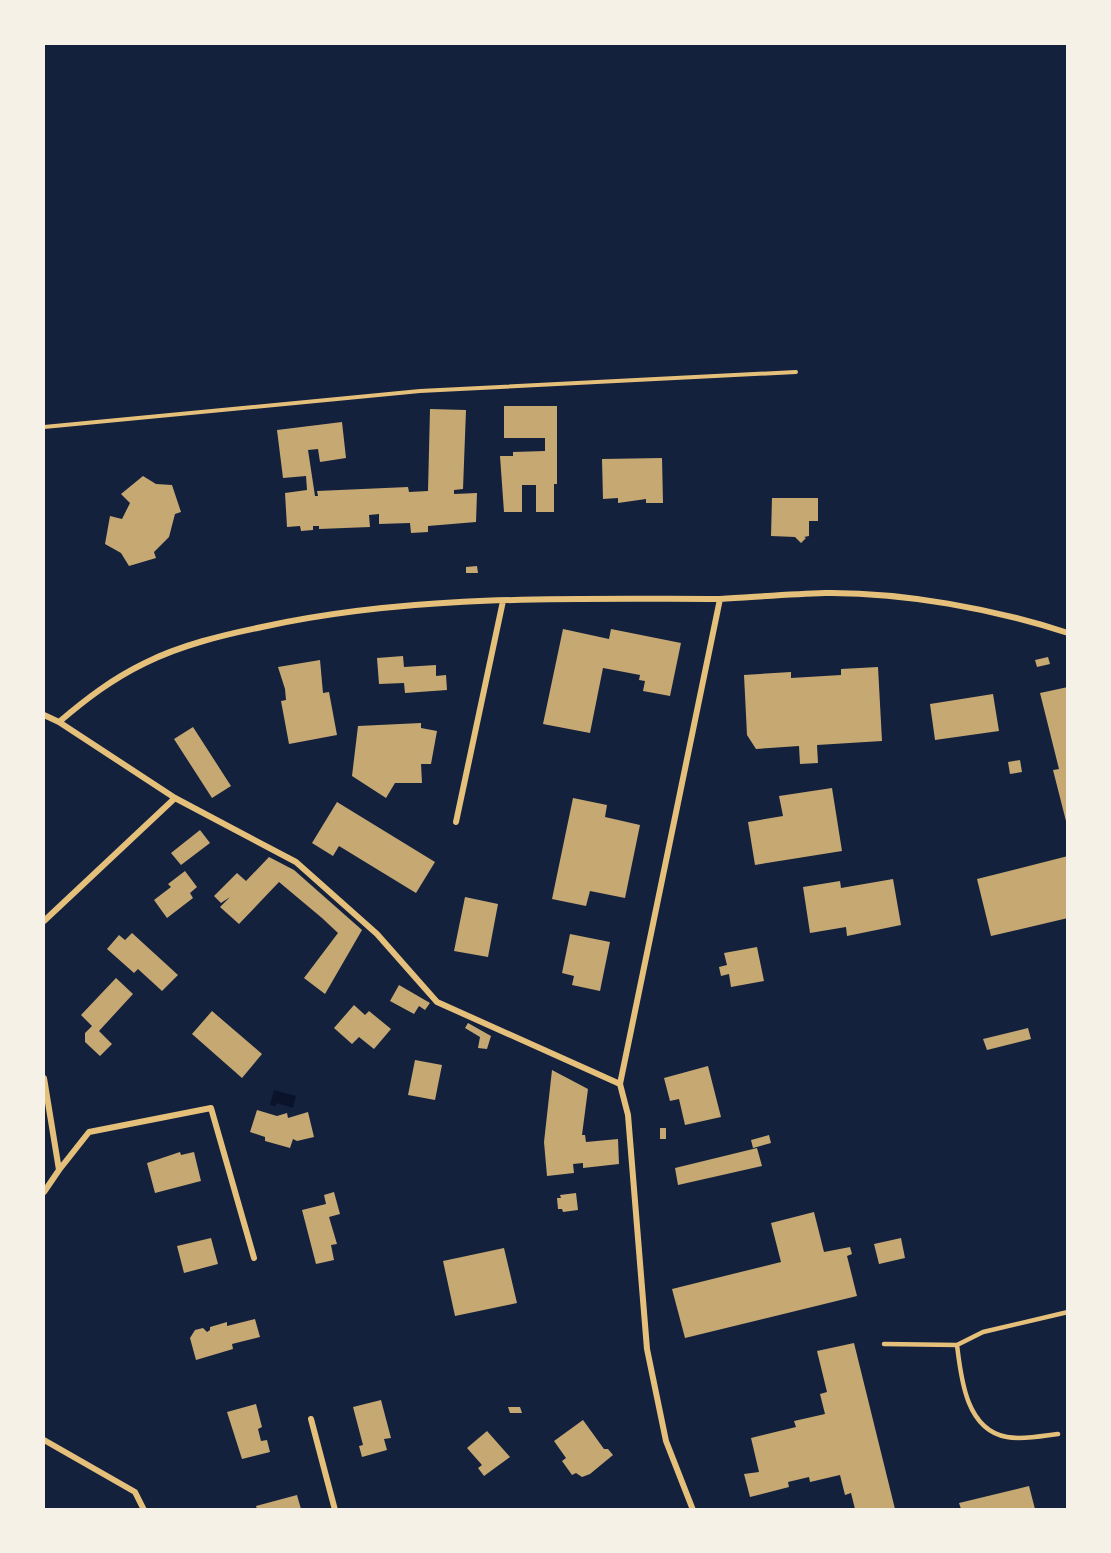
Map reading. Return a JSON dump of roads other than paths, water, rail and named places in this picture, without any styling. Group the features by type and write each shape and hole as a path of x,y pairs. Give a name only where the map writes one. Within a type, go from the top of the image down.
{"street":[{"path":"59,722 103,685 147,662 219,636 320,614 503,601 720,598 827,593 930,601 1024,619 1068,633"},
{"path":"693,1509 666,1441 647,1349 628,1115 620,1084 720,598"},
{"path":"456,822 503,601"},
{"path":"44,715 59,722 174,798 296,862 376,934 436,1002 620,1084"},
{"path":"44,921 174,798"},
{"path":"44,1078 59,1170"},
{"path":"44,1192 88,1132 211,1108 254,1258"},
{"path":"311,1419 334,1509"},
{"path":"44,1440 135,1492 144,1509"}],"lane":[{"path":"884,1344 957,1345 983,1332 1068,1312"},
{"path":"957,1345 961,1377 970,1408 988,1430 1006,1437 1058,1434"}],"water":[{"path":"274,1090 296,1096 293,1108 277,1103 275,1106 270,1105"}]}
